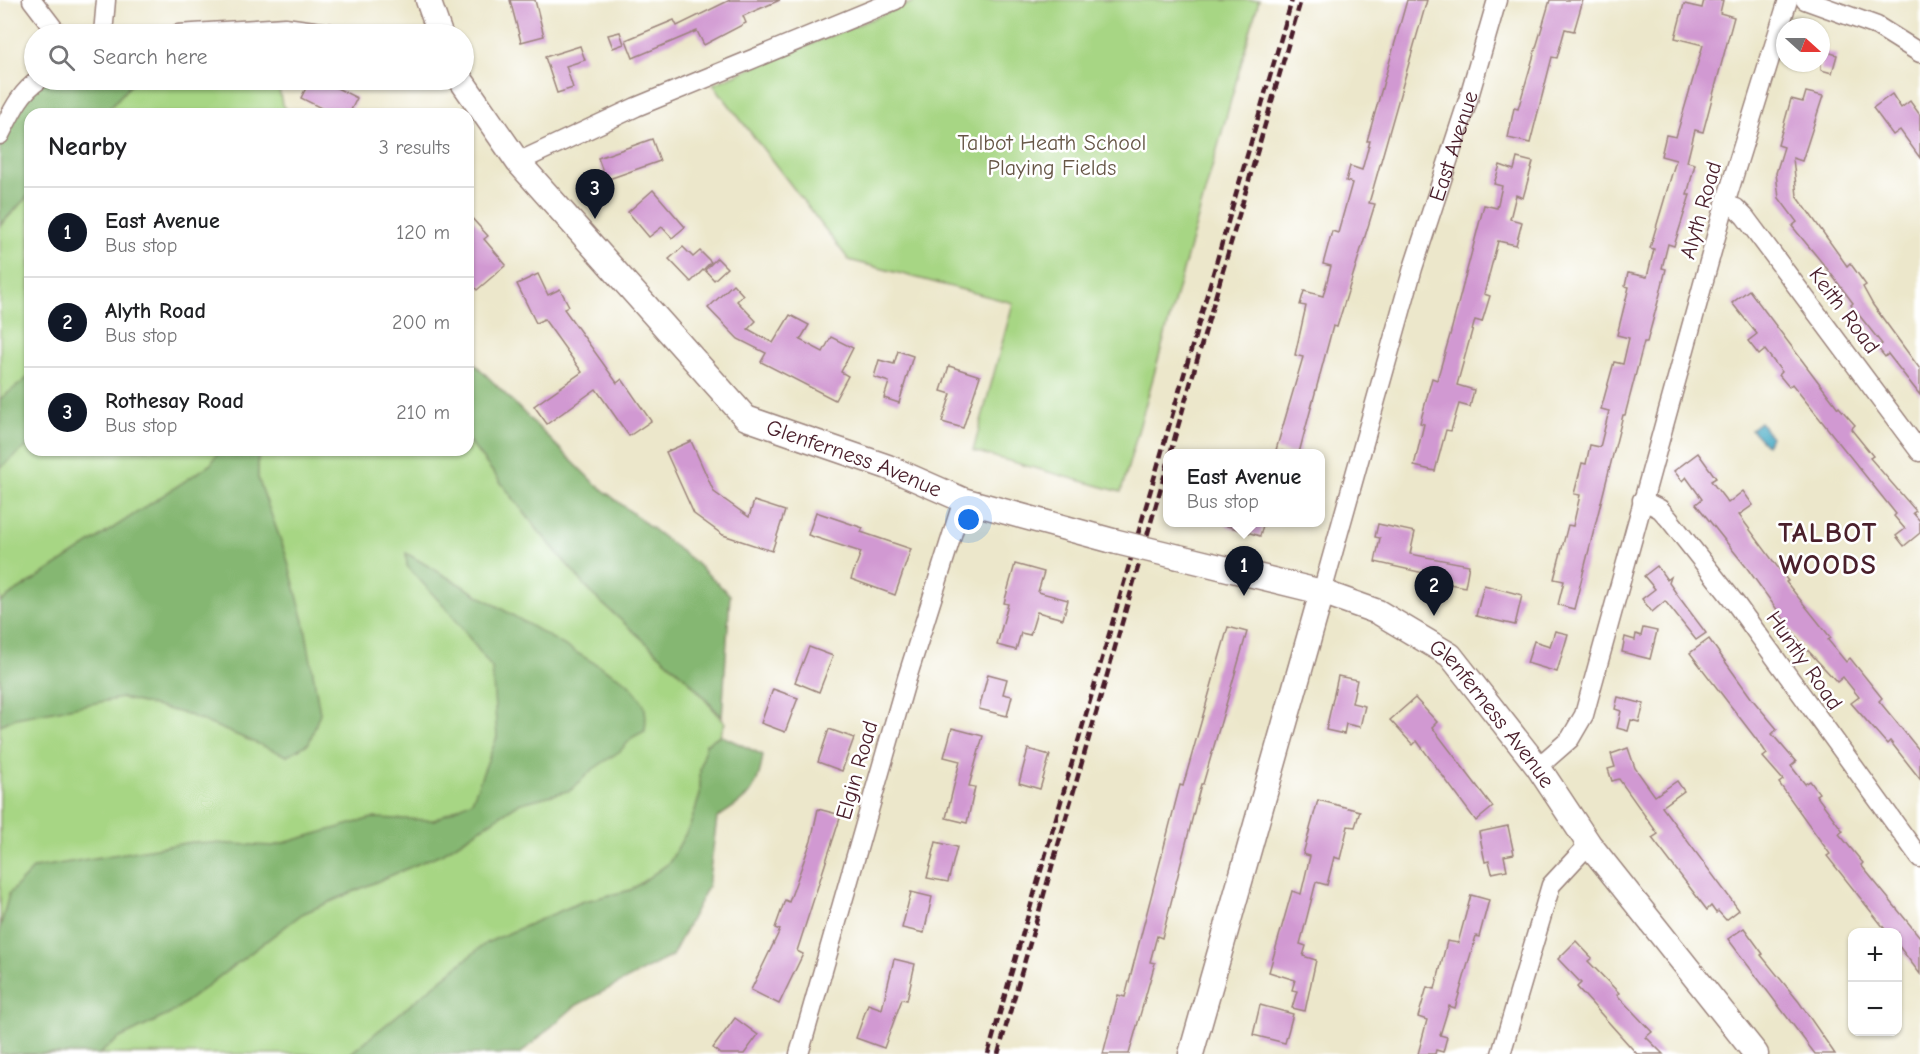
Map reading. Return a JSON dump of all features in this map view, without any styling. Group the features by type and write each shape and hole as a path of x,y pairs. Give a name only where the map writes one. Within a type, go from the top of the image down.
{"street":[{"path":"32,0 50,24"},
{"path":"104,24 106,0"},
{"path":"428,0 436,24"},
{"path":"518,162 636,107 896,0"},
{"name":"East Avenue","path":"1191,1054 1413,268 1468,100 1497,0"},
{"name":"Alyth Road","path":"1538,767 1570,739 1578,728 1725,204 1788,0"},
{"path":"1805,0 1877,26 1920,53"},
{"path":"0,135 16,104 27,90"},
{"name":"Glenferness Avenue","path":"468,90 518,162 746,418 888,467 963,500 1113,541 1322,592 1378,612 1450,655 1538,767 1589,844 1756,1054"},
{"name":"Keith Road","path":"1725,204 1736,208 1745,217 1920,452"},
{"name":"Elgin Road","path":"799,1054 907,678 963,500"},
{"name":"Huntly Road","path":"1641,500 1660,509 1736,604 1920,858"},
{"path":"1501,1054 1551,885 1589,844"}],"green space":[{"name":"Talbot Heath School Playing Fields","path":"918,0 1259,0 1121,492 973,451 1013,303 849,260 713,84"},
{"path":"32,90 126,90 109,108 24,108 24,200 0,225 0,135"},
{"path":"126,90 279,90 285,108 109,108"},
{"path":"24,200 24,456 474,456 474,448 537,529 594,596 689,681 725,723 720,735 706,744 700,770 700,795 690,826 669,863 631,890 581,902 416,1001 350,1054 0,1054 0,226"},
{"path":"474,363 593,482 696,563 730,595 722,717 689,681 594,596 537,529 474,448"},
{"path":"24,381 24,449 0,468 0,399"},
{"path":"216,456 258,456 258,478 286,555 304,621 320,713 309,743 287,756 186,714 122,698 16,718 0,725 0,602 211,464"},
{"path":"406,553 627,682 644,704 645,731 633,737 620,751 592,770 571,790 518,804 443,853 302,914 170,1014 120,1038 99,1054 0,1054 0,928 9,894 34,868 192,842 273,846 372,818 434,820 472,801 497,737 492,668 451,614 407,566"},
{"path":"720,735 763,755 761,768 750,793 717,818 708,886 672,956 575,1006 520,1054 350,1054 486,943 581,902 631,890 669,863 690,826 700,795 700,770 706,744"}],"water":[{"path":"1760,422 1771,437 1766,445 1751,429"}],"building":[{"path":"510,0 535,0 544,36 521,42"},
{"path":"730,0 780,0 743,16 746,23 704,45 697,31 633,58 626,40 674,20 677,26"},
{"path":"1407,0 1427,0 1369,203 1375,204 1337,327 1333,326 1300,449 1276,449 1303,357 1295,355 1306,306 1300,305 1304,291 1323,296 1331,266 1323,264 1332,231 1338,233 1352,183 1346,181 1350,166 1362,170 1370,141 1367,141"},
{"path":"1550,0 1583,0 1574,31 1565,29 1557,58 1552,57 1530,143 1508,138 1514,108 1518,109"},
{"path":"1704,0 1723,0 1720,13 1734,17 1703,132 1695,130 1687,162 1695,164 1687,195 1690,195 1674,246 1668,244 1662,268 1666,269 1660,294 1647,342 1644,342 1625,415 1623,415 1574,609 1558,605 1564,581 1554,579 1568,525 1573,526 1580,495 1574,494 1582,463 1586,464 1590,445 1600,447 1609,411 1601,409 1614,362 1623,364 1629,338 1617,335 1629,287 1625,286 1628,273 1647,277 1654,249 1650,248 1676,160 1661,156 1666,135 1676,137 1703,45 1675,38 1684,4 1702,8"},
{"path":"620,32 624,44 613,48 608,35"},
{"path":"580,46 585,60 566,66 573,88 557,93 545,57"},
{"path":"1830,53 1837,55 1832,73 1828,72"},
{"path":"305,90 341,90 357,98 352,108 321,108 301,98"},
{"path":"1806,92 1823,96 1802,161 1793,158 1797,196 1847,266 1850,263 1866,285 1863,287 1873,305 1920,369 1920,395 1888,354 1885,357 1877,347 1882,344 1851,305 1853,303 1828,270 1792,226 1797,222 1779,198 1776,173 1784,147 1778,145 1791,99 1803,102"},
{"path":"1892,94 1901,108 1910,101 1920,115 1920,158 1900,130 1893,135 1873,108"},
{"path":"652,139 660,161 606,180 598,158"},
{"path":"1517,158 1533,162 1523,198 1516,195 1510,219 1522,222 1516,245 1498,241 1484,294 1490,296 1482,322 1475,320 1457,385 1474,390 1470,407 1459,404 1451,431 1446,430 1435,471 1414,466 1424,424 1420,423 1432,378 1437,380 1484,205 1497,208 1502,186 1494,184 1500,165 1514,170"},
{"path":"653,190 685,227 672,238 662,227 649,237 628,212"},
{"path":"474,221 488,236 484,239 506,265 477,290 474,286"},
{"path":"683,247 693,257 700,251 711,262 691,282 669,259"},
{"path":"717,258 727,268 714,280 705,270"},
{"path":"538,274 548,295 560,289 569,306 564,309 617,383 622,379 651,421 629,436 596,389 547,424 534,406 582,372 544,319 536,323 517,284"},
{"path":"733,284 743,295 737,301 756,321 748,329 773,343 790,315 809,325 800,340 823,352 831,337 853,348 841,372 848,376 835,400 761,362 766,353 738,339 708,308"},
{"path":"1749,290 1838,408 1855,425 1851,429 1873,456 1870,458 1916,511 1913,513 1920,521 1920,533 1904,546 1896,536 1905,529 1894,516 1896,514 1792,384 1789,387 1779,375 1782,372 1765,350 1759,355 1748,341 1757,334 1732,303"},
{"path":"898,351 913,356 899,403 884,398 889,382 874,377 879,360 894,364"},
{"path":"949,366 980,376 963,428 942,422 951,394 941,391"},
{"path":"691,441 714,492 749,517 754,501 785,511 772,551 723,535 694,514 666,452"},
{"path":"1698,453 1716,478 1711,481 1728,503 1743,491 1753,505 1739,515 1788,581 1786,582 1831,638 1828,640 1846,662 1850,658 1882,698 1879,701 1920,751 1920,779 1890,741 1887,744 1851,703 1859,697 1843,677 1837,682 1801,643 1747,568 1696,504 1702,499 1686,477 1682,481 1674,471"},
{"path":"816,512 863,528 861,532 911,549 895,595 851,579 861,552 808,535"},
{"path":"1378,524 1415,532 1410,554 1469,565 1465,587 1427,580 1428,574 1375,562 1380,538 1375,537"},
{"path":"1230,527 1263,527 1260,536"},
{"path":"1015,564 1044,572 1038,592 1068,600 1063,619 1037,612 1030,635 1021,633 1016,650 997,645 1008,604 1004,603"},
{"path":"1657,566 1667,580 1671,577 1669,583 1706,633 1696,640 1665,601 1652,612 1642,599 1655,589 1644,576"},
{"path":"1484,585 1522,595 1515,625 1476,616"},
{"path":"1228,627 1247,632 1203,784 1201,784 1162,938 1157,936 1150,962 1155,963 1129,1054 1103,1054 1118,995 1125,997 1180,785 1183,786"},
{"path":"1643,628 1657,631 1650,659 1622,652 1625,637 1635,640 1636,634 1641,636"},
{"path":"1555,631 1568,634 1557,672 1527,663 1534,641 1550,646"},
{"path":"1709,639 1752,699 1777,729 1772,734 1796,762 1791,766 1805,784 1810,781 1819,793 1816,795 1843,831 1839,834 1863,863 1861,865 1920,937 1920,974 1902,950 1902,928 1884,928 1827,856 1830,854 1779,783 1783,780 1763,757 1767,754 1763,748 1690,653"},
{"path":"809,647 833,656 819,692 795,682"},
{"path":"988,674 1007,679 1003,694 1012,696 1007,716 979,709"},
{"path":"1338,676 1357,680 1352,703 1365,706 1360,727 1346,724 1344,734 1326,730"},
{"path":"773,689 798,698 785,732 761,723"},
{"path":"1618,697 1644,704 1639,722 1631,720 1628,731 1617,728 1621,711 1615,709"},
{"path":"1415,698 1437,722 1432,727 1493,807 1476,821 1417,741 1413,745 1390,720"},
{"path":"952,728 983,736 969,786 975,787 967,823 946,818 960,761 944,757"},
{"path":"829,729 854,738 842,771 818,762"},
{"path":"1628,748 1635,768 1655,796 1677,781 1684,791 1662,807 1739,910 1726,920 1711,906 1707,910 1652,838 1658,834 1619,779 1612,781 1608,769 1615,767 1611,754"},
{"path":"1028,749 1050,755 1040,789 1019,783"},
{"path":"1318,800 1360,811 1355,827 1348,826 1340,859 1334,857 1327,885 1316,882 1300,944 1306,946 1303,956 1316,960 1305,1011 1292,1008 1297,991 1292,990 1295,980 1269,972 1292,891 1301,894 1310,856 1303,854"},
{"path":"818,809 841,815 797,951 803,954 779,1004 751,990 780,930 775,928 785,900 789,902 811,841"},
{"path":"1508,826 1514,854 1504,856 1507,870 1492,873 1489,861 1485,862 1479,832"},
{"path":"936,842 957,847 948,882 927,878"},
{"path":"911,892 932,897 924,933 902,928"},
{"path":"1471,895 1489,900 1455,1008 1449,1006 1440,1035 1447,1037 1443,1052 1436,1050 1435,1054 1418,1054 1427,1020 1418,1017 1427,987 1435,989 1447,941 1458,943"},
{"path":"1744,928 1763,954 1761,955 1799,1002 1835,1054 1815,1054 1728,939"},
{"path":"1576,941 1592,958 1588,961 1652,1032 1646,1037 1663,1054 1637,1054 1577,987 1581,983 1558,959"},
{"path":"894,959 915,964 907,1000 902,999 884,1048 856,1038 868,1004 882,1009"},
{"path":"1260,1005 1293,1014 1285,1043 1253,1035"},
{"path":"735,1018 758,1035 744,1054 720,1054 713,1048"}],"railway":[{"path":"988,1054 1292,0"},
{"path":"1171,449 1301,0"},
{"path":"998,1054 1163,480"}],"place":[{"name":"Rothesay Road","path":"595,219"},
{"name":"East Avenue","path":"1244,596"},
{"name":"Alyth Road","path":"1434,616"}],"district":[{"name":"TALBOT WOODS","path":"1828,548"}]}
